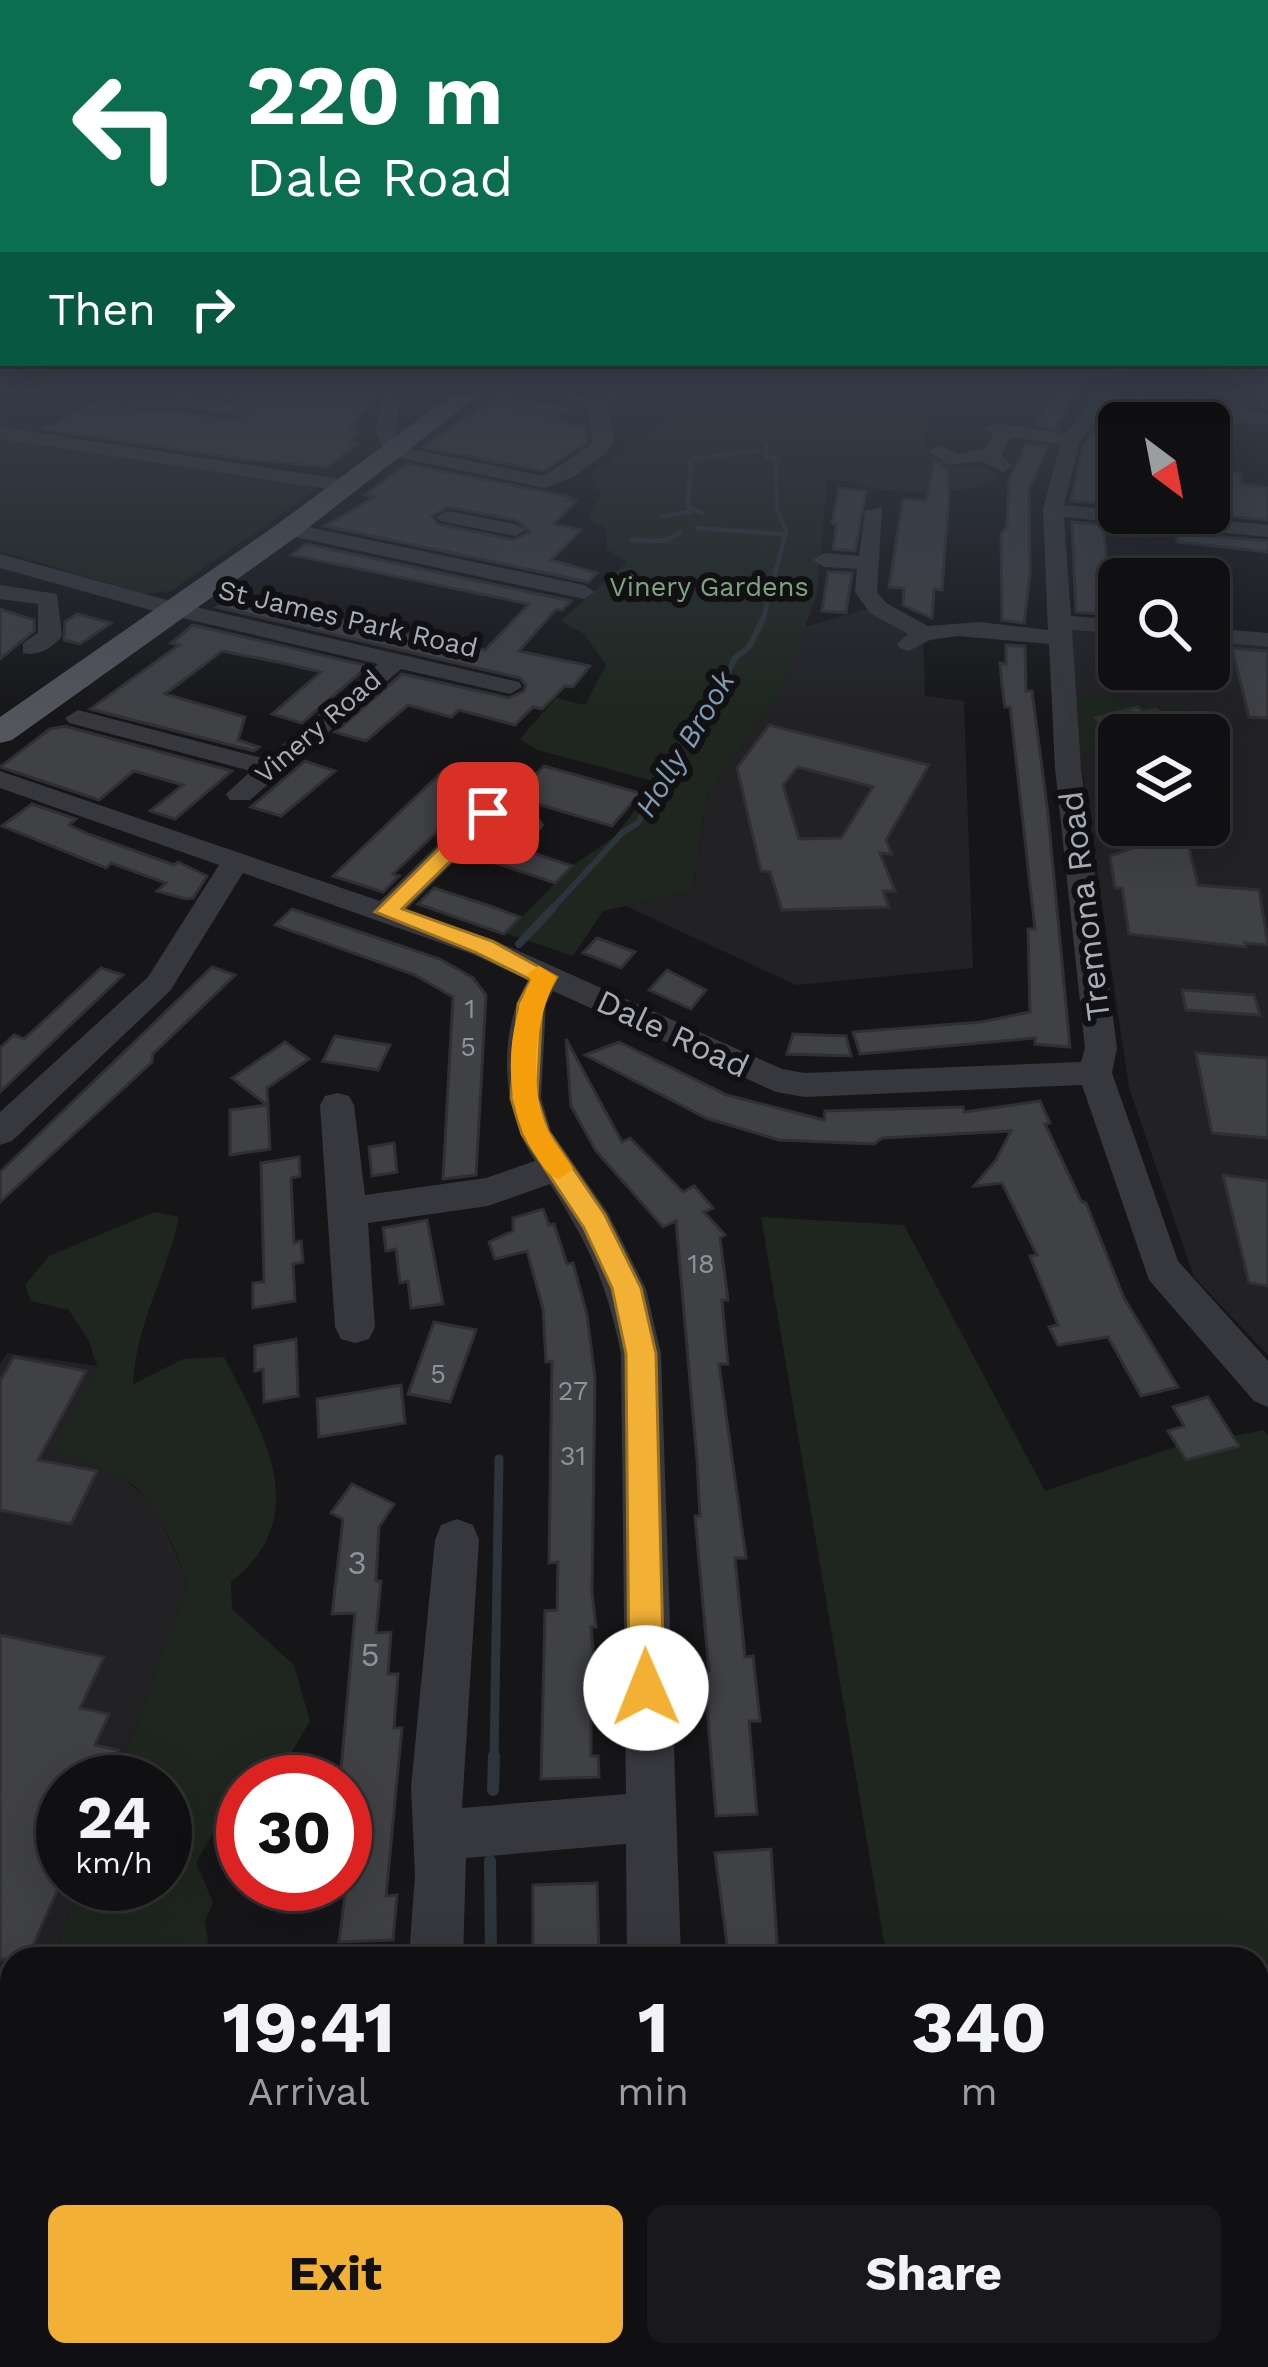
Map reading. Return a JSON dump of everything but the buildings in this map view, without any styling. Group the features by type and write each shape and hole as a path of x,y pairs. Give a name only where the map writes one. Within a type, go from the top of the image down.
{"main road":[{"path":"0,733 164,609 326,501"}],"street":[{"path":"447,517 517,516 529,501"},
{"name":"Tremona Road","path":"1053,501 1057,630 1101,1048 1095,1073 1162,1269 1268,1389"},
{"path":"1052,510 1268,531"},
{"path":"875,511 866,592 916,639 954,628 1098,628"},
{"path":"289,529 584,592"},
{"path":"824,560 869,563"},
{"name":"St James Park Road","path":"0,561 164,609 510,688"},
{"path":"0,592 49,599 50,635 31,648"},
{"path":"1230,637 1268,640"},
{"name":"Vinery Road","path":"240,794 396,661"},
{"path":"78,718 271,768"},
{"name":"Dale Road","path":"0,779 484,946 776,1080 805,1085 1095,1073"},
{"path":"386,912 495,805 530,825"},
{"path":"0,1132 159,984 236,861"},
{"path":"545,977 530,1004 524,1098 536,1134 596,1222 627,1288 641,1354 653,1947"},
{"path":"337,1106 355,1327"},
{"path":"349,1212 488,1192 558,1167"},
{"path":"436,1947 440,1835 436,1787 445,1567"},
{"path":"440,1835 648,1817"}],"shaded area":[{"path":"867,609 923,636 925,696 964,701 973,968 796,985 626,906 693,891 707,795 782,691 804,627"},
{"path":"1068,630 1098,632 1098,690 1230,690 1230,644 1268,647 1268,1355 1194,1277 1129,1088 1079,750"},
{"path":"7,1353 97,1366 52,1452 111,1468 154,1504 188,1582 126,1755 36,1755 36,1911 70,1911 57,1947 0,1947 0,1364"}],"green space":[{"path":"0,501 300,501 171,591 144,594 0,551"},
{"name":"Vinery Gardens","path":"598,501 825,501 817,594 782,691 707,795 693,891 603,911 573,956 506,933 572,866 614,837 657,782 537,750 520,739 556,698 585,705 606,665 584,634 561,621 627,562 607,549 607,528 588,519"},
{"path":"1074,696 1186,705 1188,714 1163,714 1169,710 1164,707 1143,712 1138,707 1098,714 1098,726 1091,728 1098,735 1098,751 1079,750"},
{"path":"154,1212 179,1217 140,1341 133,1384 183,1359 224,1357 266,1444 276,1502 271,1529 256,1556 231,1582 232,1609 294,1665 310,1721 290,1755 216,1755 216,1827 196,1863 213,1902 205,1922 209,1947 57,1947 70,1911 192,1911 192,1755 126,1755 188,1582 165,1528 142,1493 108,1470 51,1452 97,1366 89,1341 69,1310 31,1301 25,1285 49,1256"},
{"path":"761,1217 904,1225 1045,1491 1172,1448 1264,1430 1268,1435 1268,1947 885,1947"}],"waterway":[{"path":"688,501 688,507 702,513"},
{"name":"Holly Brook","path":"764,618 786,531 777,501"},
{"path":"662,516 690,512"},
{"path":"697,528 783,534"},
{"path":"632,540 664,541 680,533"},
{"name":"Holly Brook","path":"550,911 622,833 639,822 647,802 666,784 671,757 720,691 735,658 749,647 764,618"},
{"name":"Holly Brook","path":"519,944 553,908"},
{"name":"Holly Brook","path":"494,1759 499,1459"},
{"name":"Holly Brook","path":"493,1790 494,1756"},
{"name":"Holly Brook","path":"490,1861 491,1947"}],"slow traffic":[{"path":"539,974 545,977 530,1004 524,1098 536,1134 559,1169"}],"route":[{"path":"488,813 386,912 484,946 545,977 530,1004 524,1098 536,1134 596,1222 627,1288 641,1354 646,1688"}]}
